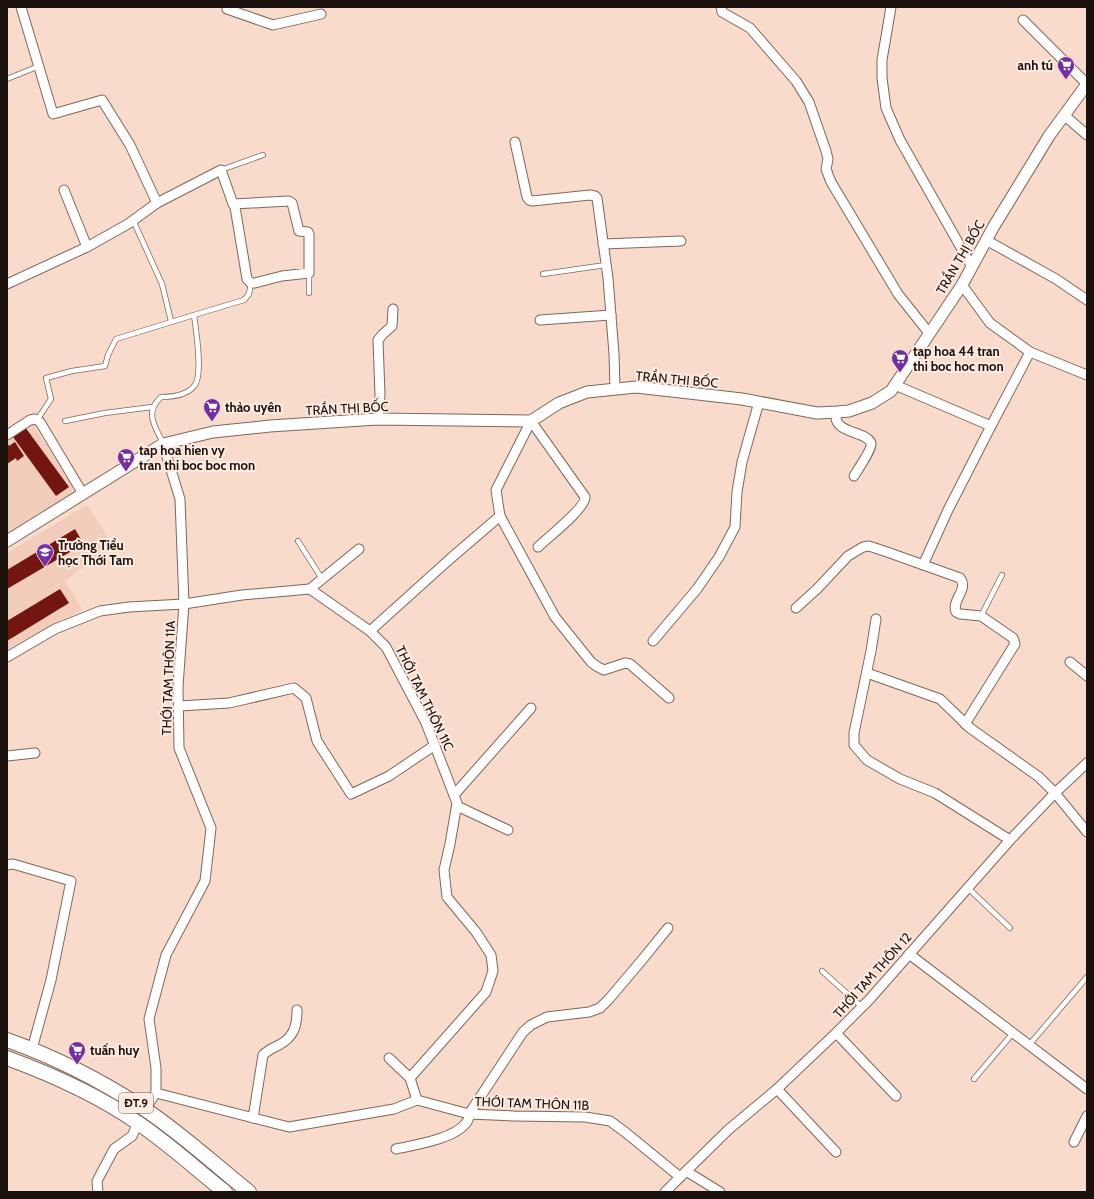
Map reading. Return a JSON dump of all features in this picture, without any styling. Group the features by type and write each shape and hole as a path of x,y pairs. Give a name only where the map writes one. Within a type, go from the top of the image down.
{"main road":[{"name":"ĐT.9","path":"7,1040 68,1065 106,1085 145,1109 185,1139 249,1192"},
{"name":"ĐT.9","path":"7,1058 61,1080 99,1099 138,1123 225,1192"}],"street":[{"path":"21,7 53,114 102,100 130,145 157,203"},
{"path":"227,7 227,9 272,25 321,14"},
{"path":"721,7 722,12 750,28 796,81 809,102 828,158 826,169 831,182 898,294 929,333"},
{"path":"891,7 882,60 882,78 886,108 900,140 972,267"},
{"path":"1023,20 1087,84"},
{"name":"TRẦN THỊ BỐC","path":"7,542 163,444 213,432 270,426 378,419 531,421 559,403 587,392 636,387 759,402 817,413 849,411 872,403 891,391 896,385 962,285 986,240 1049,136 1087,84"},
{"path":"1064,115 1087,135"},
{"path":"515,142 527,197 529,200 532,201 590,195 597,198 611,315 615,389"},
{"path":"7,284 88,247 133,220 157,203 221,170 233,204 247,279 251,283 282,276 309,273 309,234 308,232 300,232 292,203 289,201 233,204"},
{"path":"64,190 88,247"},
{"path":"986,240 1056,278 1087,300"},
{"path":"602,244 681,241"},
{"path":"962,285 990,323 1030,352 1087,375"},
{"path":"378,419 380,395 378,340 393,324 393,309"},
{"path":"540,320 611,315"},
{"path":"923,565 948,510 1030,352"},
{"path":"896,385 991,426"},
{"path":"653,641 697,589 719,557 735,527 737,492 742,462 759,402"},
{"path":"836,412 835,419 838,424 870,440 870,449 854,476"},
{"path":"7,435 30,420 35,419 40,422 82,494"},
{"path":"538,547 577,512 586,500 531,421 496,490 500,516 555,617 591,662 604,670 625,663 630,664 669,698"},
{"name":"THỚI TAM THÔN 11A","path":"156,1093 156,1068 148,1019 166,955 205,881 211,828 179,748 178,686 184,604 180,499 163,444"},
{"path":"370,631 450,558 500,516"},
{"path":"796,608 854,551 863,547 869,546 960,578 963,582 963,586 954,609 956,612 960,614 981,616 1013,638 1015,644 966,724"},
{"path":"7,657 55,629 100,611 129,607 184,604 242,595 310,590 359,549"},
{"name":"THỚI TAM THÔN 11C","path":"310,590 370,631 386,647 426,723 458,803 444,870 447,897 476,932 491,955 494,971 486,992 410,1078"},
{"path":"876,620 867,673 854,734 854,745 867,760 900,779 935,793 1010,840"},
{"path":"1070,662 1087,676"},
{"path":"867,673 940,699 966,724 1039,777 1055,793 1087,832"},
{"path":"179,706 229,703 294,688 306,698 317,741 351,794 390,776 435,745"},
{"path":"454,794 532,708"},
{"path":"7,756 34,753"},
{"name":"THỚI TAM THÔN 12","path":"665,1192 728,1130 777,1089 836,1034 862,1007 1010,840 1055,793 1087,763"},
{"path":"457,806 508,830"},
{"path":"7,864 14,864 71,881 51,980 32,1049"},
{"path":"396,1149 429,1142 447,1136 466,1124 469,1114 523,1032 547,1017 589,1012 600,1008 668,928"},
{"path":"909,954 1087,1089"},
{"path":"253,1118 263,1055 269,1050 285,1042 290,1037 295,1029 296,1010"},
{"path":"836,1034 896,1096"},
{"path":"145,1109 156,1093 288,1127 394,1109 417,1100 410,1078 389,1058"},
{"path":"777,1089 836,1152"},
{"name":"THỚI TAM THÔN 11B","path":"417,1100 469,1114 585,1117 610,1122 683,1174 720,1192"},
{"path":"1074,1142 1087,1116"},
{"path":"98,1192 97,1182 114,1149 132,1136 138,1123"}],"lane":[{"path":"7,78 38,66"},
{"path":"221,170 262,155"},
{"path":"133,220 162,284 171,321"},
{"path":"543,274 606,265"},
{"path":"309,273 309,293"},
{"path":"37,420 51,399 46,378 72,371 105,366 108,355 116,339 244,300 249,294 251,283"},
{"path":"163,444 151,418 152,407 161,397 176,396 188,392 195,385 199,364 194,315"},
{"path":"65,421 105,413 152,407"},
{"path":"298,542 322,580"},
{"path":"981,616 1002,575"},
{"path":"968,888 1010,928"},
{"path":"822,971 862,1007"},
{"path":"1029,1045 1087,977"},
{"path":"974,1079 1013,1033"}],"shaded area":[{"path":"27,425 33,425 72,486 73,493 7,533 7,437"},
{"name":"Trường Tiểu học Thới Tam","path":"87,505 113,545 65,581 82,609 7,649 7,553"}],"building":[{"path":"25,427 69,487 56,496 13,437"},
{"path":"7,442 9,446 15,442 24,456 17,461 16,458 7,464"},
{"path":"75,529 82,541 80,542 82,545 7,589 7,570"},
{"path":"60,589 69,603 7,641 7,621"}],"place":[{"name":"anh tú","path":"1066,80"},
{"name":"tap hoa 44 tran thi boc hoc mon","path":"900,373"},
{"name":"thảo uyên","path":"212,422"},
{"name":"tap hoa hien vy tran thi boc boc mon","path":"126,472"},
{"name":"Trường Tiểu học Thới Tam","path":"45,567"},
{"name":"tuấn huy","path":"77,1065"}]}
